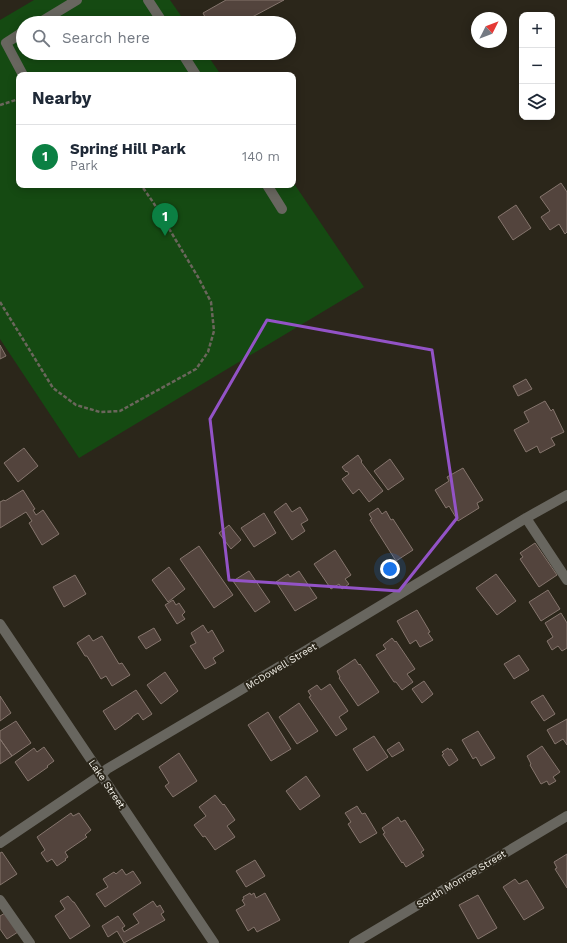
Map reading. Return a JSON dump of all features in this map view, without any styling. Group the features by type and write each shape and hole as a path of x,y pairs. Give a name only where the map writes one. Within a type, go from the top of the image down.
{"street":[{"path":"50,16 77,0"},
{"path":"148,0 158,16"},
{"path":"16,35 3,41 21,72"},
{"path":"186,60 194,72"},
{"path":"269,188 282,209"},
{"name":"McDowell Street","path":"0,843 101,776 107,769 526,518 567,495"},
{"path":"526,518 567,580"},
{"name":"Lake Street","path":"0,624 214,943"},
{"name":"South Monroe Street","path":"354,943 567,816"},
{"path":"0,900 30,943"}],"path":[{"path":"0,105 16,100"},
{"path":"0,302 53,388 76,405 100,412 120,411 196,369 208,352 214,331 211,302 198,277 143,188"}],"highlighted area":[{"path":"267,320 432,350 457,518 399,591 229,580 210,419"}],"green space":[{"path":"34,0 170,0 181,16 16,16 16,60 211,60 219,72 16,72 16,188 296,188 296,186 364,287 79,458 0,339 0,20"}],"building":[{"path":"226,0 284,0 254,16 204,16 203,13"},
{"path":"561,183 567,192 567,232 565,234 559,224 550,230 541,217 550,211 540,197"},
{"path":"516,205 531,228 513,240 498,217"},
{"path":"0,345 6,356 0,359"},
{"path":"526,379 532,389 518,396 513,386"},
{"path":"545,401 551,411 553,409 564,432 551,438 555,445 540,453 537,446 526,452 514,430 529,422 524,412"},
{"path":"24,448 38,466 18,482 4,463"},
{"path":"358,455 362,461 361,462 383,491 369,502 359,489 353,494 342,479 349,474 342,467"},
{"path":"390,459 404,479 388,490 374,471"},
{"path":"463,468 483,500 477,503 479,508 458,521 449,506 446,508 435,490 449,481 447,477"},
{"path":"23,490 35,509 33,510 36,515 43,510 59,534 42,545 29,523 32,521 26,512 0,528 0,502 5,501"},
{"path":"286,503 292,512 300,507 308,520 301,524 305,531 292,540 274,512"},
{"path":"378,508 382,514 386,511 391,520 393,519 413,550 396,561 370,520 372,519 369,514"},
{"path":"264,513 276,533 254,547 241,528"},
{"path":"229,525 241,540 231,549 219,533"},
{"path":"535,543 557,575 539,587 520,559 523,557 520,553"},
{"path":"199,546 233,595 214,608 180,559"},
{"path":"335,550 351,575 345,579 349,584 342,589 339,584 331,589 314,564"},
{"path":"169,567 185,589 168,602 152,580"},
{"path":"249,571 270,602 255,612 233,581"},
{"path":"299,571 317,598 295,611 276,582 288,574 290,577"},
{"path":"496,574 516,601 497,615 476,588"},
{"path":"75,575 86,594 64,607 53,587"},
{"path":"548,590 560,609 541,621 529,602"},
{"path":"173,600 176,605 179,603 185,612 182,615 185,619 177,624 165,605"},
{"path":"417,610 433,640 420,647 416,640 410,644 397,621"},
{"path":"561,613 567,623 567,648 562,651 558,646 552,650 547,641 553,637 545,623"},
{"path":"203,625 208,633 212,630 224,651 213,658 216,663 205,669 190,646 196,643 191,633"},
{"path":"154,628 161,640 146,649 138,637"},
{"path":"89,635 93,641 102,636 119,664 122,663 130,675 112,686 106,676 101,679 77,643"},
{"path":"392,638 395,642 396,641 415,669 407,674 413,682 402,690 396,682 394,682 376,655 386,649 383,645"},
{"path":"519,655 529,670 514,679 504,664"},
{"path":"355,659 379,692 358,706 339,678 340,677 337,671"},
{"path":"165,672 178,691 161,704 147,685"},
{"path":"424,681 433,694 422,703 412,689"},
{"path":"330,684 348,711 339,717 347,729 336,736 309,697 311,696 308,691 317,685 321,690"},
{"path":"136,690 152,714 143,720 138,713 115,730 103,711"},
{"path":"543,695 555,714 544,721 531,702"},
{"path":"0,696 11,713 0,721"},
{"path":"299,703 318,731 297,744 279,717"},
{"path":"268,712 291,749 271,761 248,725"},
{"path":"567,719 567,745 563,739 555,744 547,730"},
{"path":"16,721 31,743 12,756 0,739 0,731"},
{"path":"478,731 495,758 481,766 476,757 473,759 462,740"},
{"path":"374,736 388,757 367,771 353,749"},
{"path":"0,739 12,756 0,764"},
{"path":"399,742 404,750 392,757 387,750"},
{"path":"542,746 560,772 553,777 556,781 549,785 547,781 541,784 530,765 531,764 527,756"},
{"path":"44,747 54,761 28,781 15,762 34,748 37,752"},
{"path":"448,748 449,750 451,749 458,760 449,766 442,755 444,754 442,752"},
{"path":"179,753 197,781 173,797 165,786 169,783 159,767"},
{"path":"306,776 320,796 300,810 286,791"},
{"path":"215,795 223,805 224,804 235,820 227,826 235,837 215,850 205,836 203,837 194,825 206,816 199,807"},
{"path":"357,806 362,814 365,813 377,833 360,843 348,824 351,822 345,813"},
{"path":"71,813 73,816 79,813 91,830 85,835 87,837 65,852 68,857 57,866 52,859 47,862 41,853 45,850 37,837"},
{"path":"398,817 401,822 405,820 424,850 421,852 424,856 406,867 383,834 385,833 382,828"},
{"path":"2,852 17,874 0,885 0,853"},
{"path":"567,854 567,888 555,869 557,868 554,862"},
{"path":"255,860 265,876 246,887 236,871"},
{"path":"122,869 126,875 133,871 141,883 105,907 96,894 108,887 103,879 114,872 116,874"},
{"path":"515,879 519,884 527,880 544,908 524,920 503,887"},
{"path":"250,893 251,895 254,893 256,898 265,893 280,920 257,932 254,927 248,931 236,910 245,905 242,900 244,899 243,897"},
{"path":"478,895 497,928 478,939 459,905"},
{"path":"68,896 74,902 90,926 70,939 55,916 65,909 60,901"},
{"path":"153,901 157,907 160,905 164,912 161,914 165,920 124,943 117,931 108,937 102,926 118,916 125,926 122,928 124,932 139,923 133,914"},
{"path":"5,913 18,932 7,939 0,929 0,916"}],"place":[{"name":"Spring Hill Park","path":"165,236"}]}
